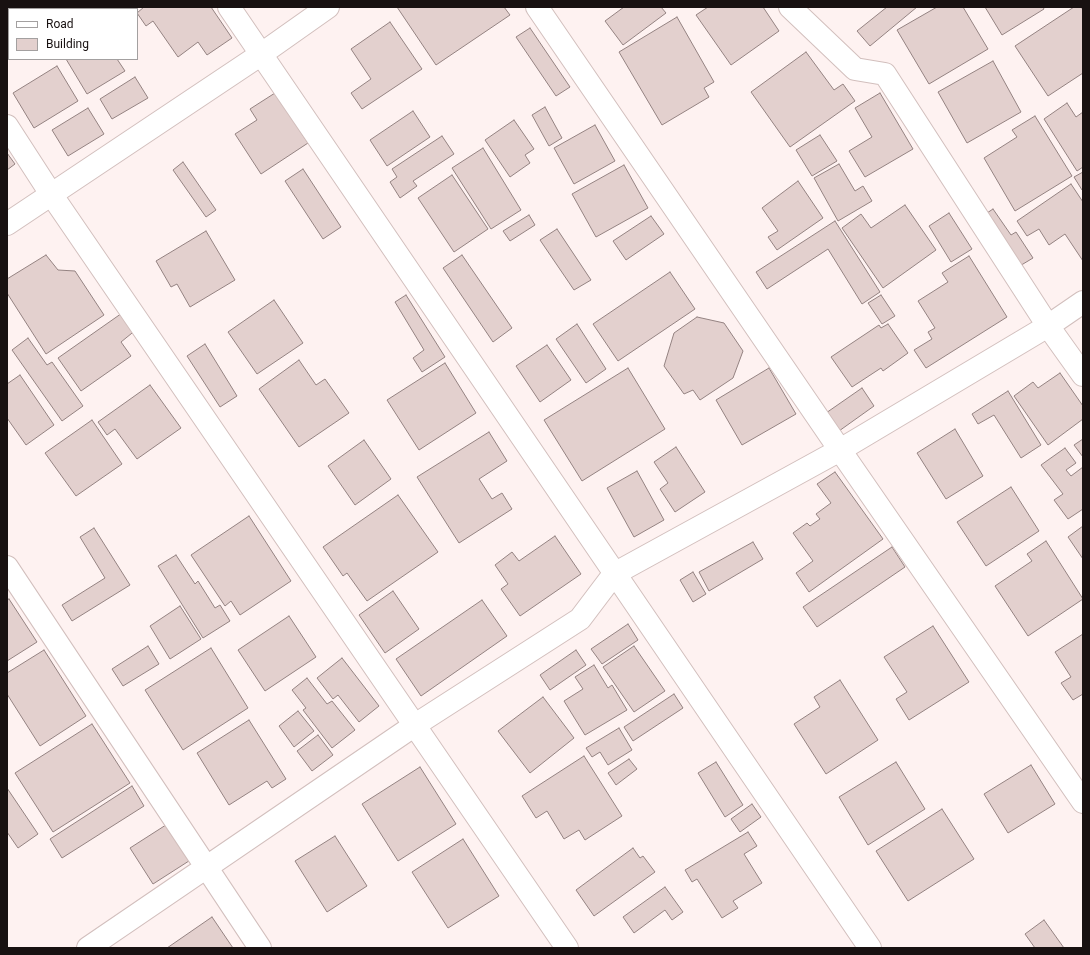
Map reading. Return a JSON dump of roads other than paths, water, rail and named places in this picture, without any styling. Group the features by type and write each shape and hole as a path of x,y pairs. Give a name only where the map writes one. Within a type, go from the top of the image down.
{"street":[{"path":"229,7 260,55 870,948"},
{"path":"7,224 260,55 328,7"},
{"path":"537,7 1083,802"},
{"path":"790,7 855,69 885,74 1048,326 1083,375"},
{"path":"7,126 51,194 567,948"},
{"path":"88,948 415,725 580,619 614,574 840,450 1048,326 1083,302"},
{"path":"7,567 260,948"}]}
